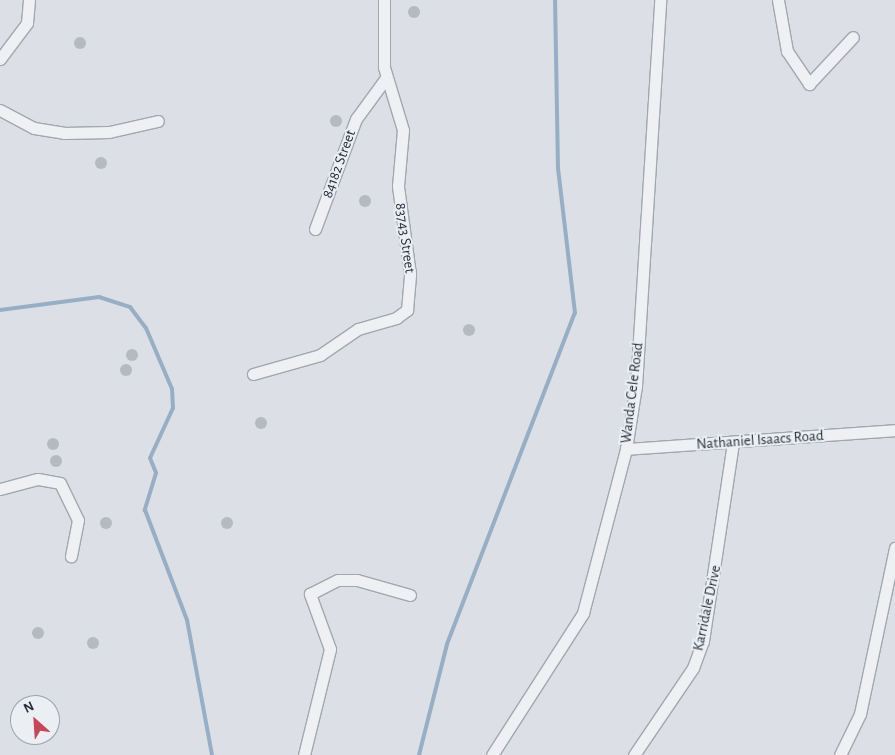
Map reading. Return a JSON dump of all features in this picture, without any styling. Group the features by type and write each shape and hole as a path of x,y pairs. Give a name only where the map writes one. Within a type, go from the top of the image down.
{"street":[{"path":"0,59 27,23 29,0"},
{"name":"83743 Street","path":"253,374 320,355 358,329 396,318 407,310 410,274 398,186 403,130 386,78 384,0"},
{"name":"Wanda Cele Road","path":"492,755 583,613 604,546 626,450 636,386 660,0"},
{"path":"778,0 787,51 809,84 822,75 852,37"},
{"name":"84182 Street","path":"315,229 356,119 386,78"},
{"path":"0,110 34,128 64,133 108,132 158,122"},
{"name":"Nathaniel Isaacs Road","path":"626,450 895,430"},
{"name":"Karridale Drive","path":"634,755 692,668 703,640 733,442"},
{"path":"0,489 38,480 60,483 78,520 71,556"},
{"path":"840,755 860,714 895,548"},
{"path":"304,755 330,649 310,594 338,580 357,580 410,595"}],"building":[{"path":"414,6 420,12 414,18 408,12"},
{"path":"80,37 86,43 80,49 74,43"},
{"path":"336,115 342,121 336,127 330,121"},
{"path":"101,157 107,163 101,169 95,163"},
{"path":"365,195 371,201 365,207 359,201"},
{"path":"469,324 475,330 469,336 463,330"},
{"path":"132,349 138,355 132,361 126,355"},
{"path":"126,364 132,370 126,376 120,370"},
{"path":"261,417 267,423 261,429 255,423"},
{"path":"53,438 59,444 53,450 47,444"},
{"path":"56,455 62,461 56,467 50,461"},
{"path":"106,517 112,523 106,529 100,523"},
{"path":"227,517 233,523 227,529 221,523"},
{"path":"38,627 44,633 38,639 32,633"},
{"path":"93,637 99,643 93,649 87,643"}],"waterway":[{"path":"419,755 447,644 575,313 558,169 555,0"},
{"path":"0,310 99,297 130,307 146,328 172,389 173,408 150,458 156,473 145,510 187,620 212,755"}]}
